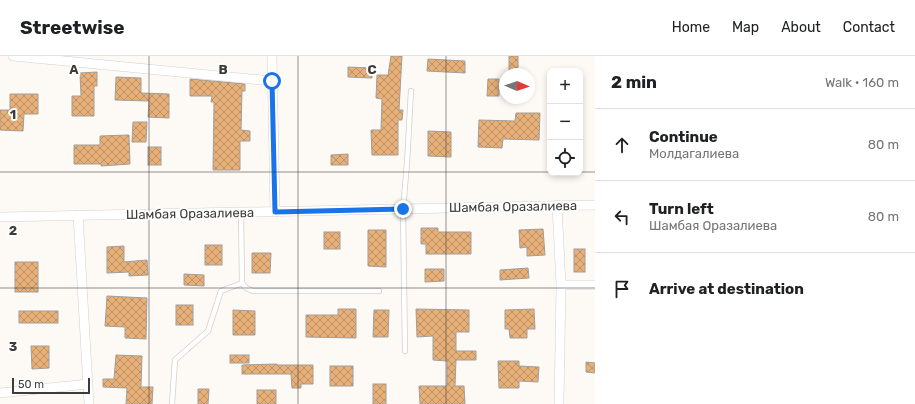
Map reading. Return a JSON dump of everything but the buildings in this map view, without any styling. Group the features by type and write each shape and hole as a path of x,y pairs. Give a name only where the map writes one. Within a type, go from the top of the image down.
{"street":[{"path":"13,56 272,81"},
{"path":"272,56 275,212"},
{"path":"557,205 562,285 559,404"},
{"name":"Шамбая Оразалиева","path":"0,217 595,205"},
{"path":"78,215 89,404"},
{"path":"562,285 595,285"},
{"path":"0,393 88,384"}],"lane":[{"path":"405,351 403,209 411,91"},
{"path":"241,211 242,283 246,288 254,291 379,291"},
{"path":"172,404 175,360 208,331 221,291 242,283"}],"route":[{"path":"272,81 275,212 403,209"}]}
